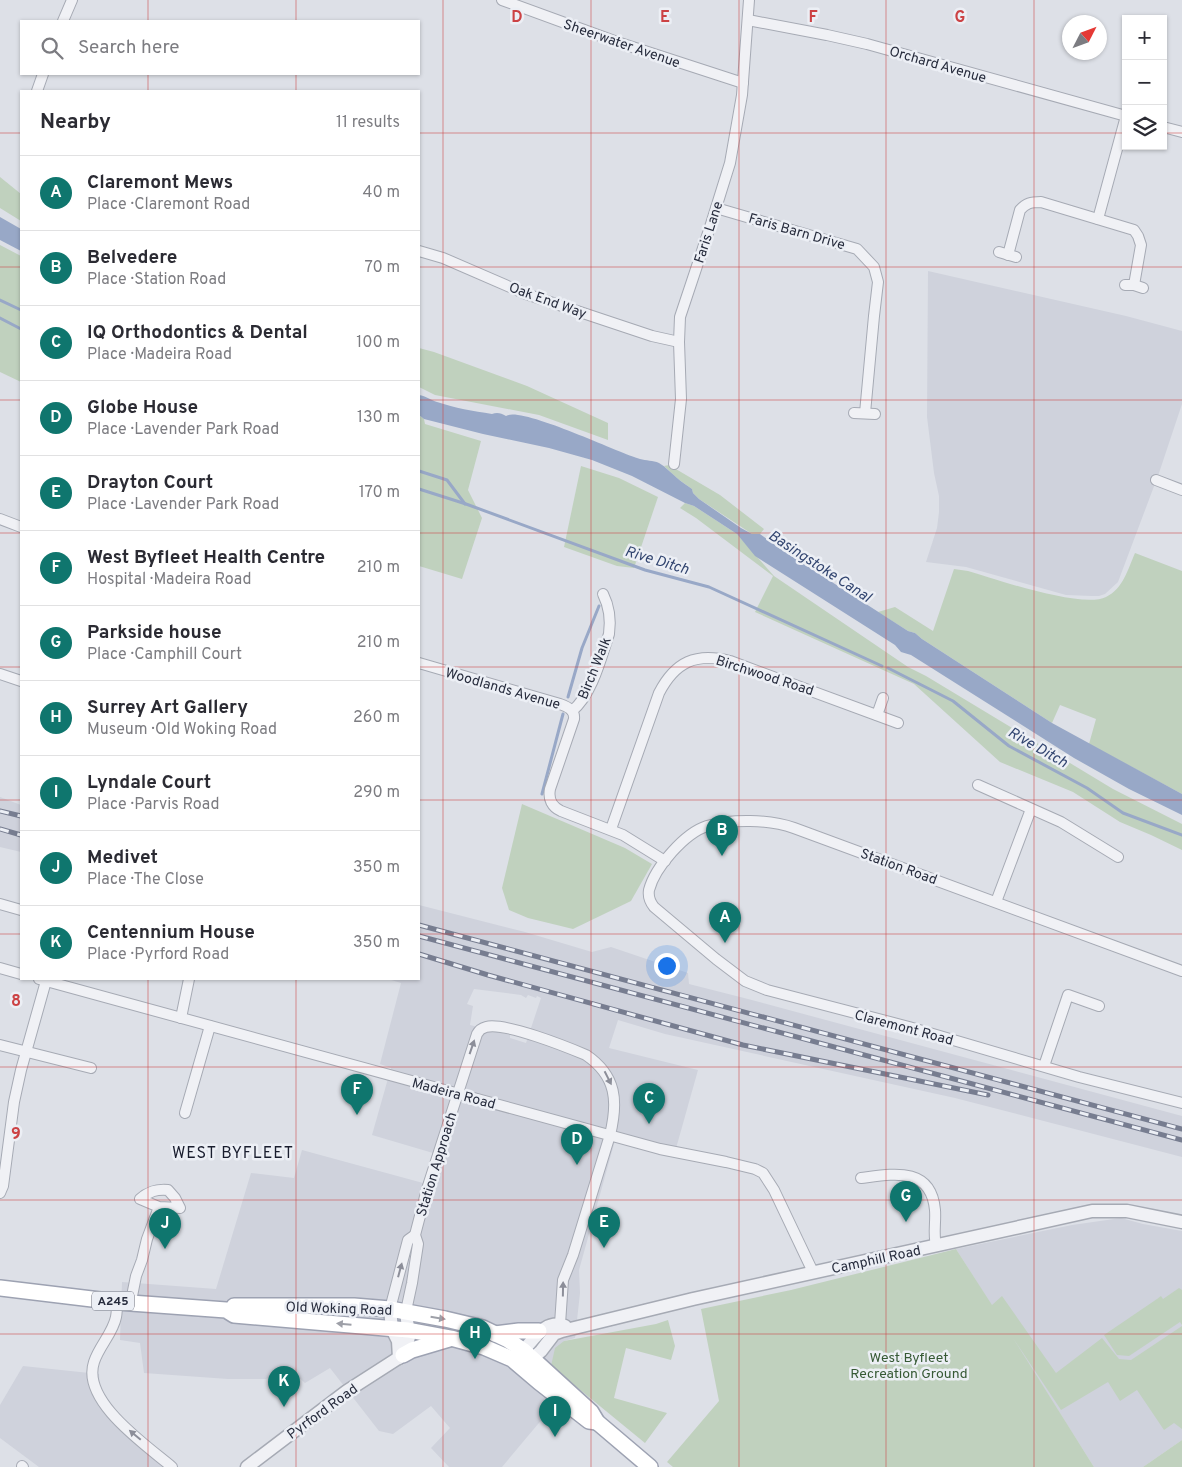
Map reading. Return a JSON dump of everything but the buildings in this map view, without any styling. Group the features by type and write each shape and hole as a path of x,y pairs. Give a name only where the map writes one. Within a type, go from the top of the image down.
{"main road":[{"name":"Old Woking Road","path":"0,1288 124,1302 226,1310 234,1315 408,1330 451,1338 523,1359"},
{"name":"Old Woking Road","path":"226,1310 234,1306 301,1305 354,1306 406,1311 445,1318 483,1328 508,1340 523,1359"},
{"path":"495,1334 519,1331 539,1332"},
{"path":"401,1356 412,1350 451,1338"},
{"name":"A245","path":"523,1359 591,1412 597,1422 650,1467"}],"street":[{"path":"63,20 72,0"},
{"name":"Sheerwater Avenue","path":"502,0 617,42 743,83"},
{"name":"Faris Lane","path":"674,464 681,399 680,317 730,164 743,83 749,0"},
{"name":"Orchard Avenue","path":"748,20 867,44 1122,115"},
{"path":"37,90 43,75"},
{"path":"1167,128 1182,132"},
{"path":"1098,219 1122,131"},
{"path":"1008,255 1020,210 1032,202 1041,202 1134,230 1141,244 1134,286"},
{"name":"Faris Barn Drive","path":"716,208 857,249 874,267 878,282 874,316 870,413 854,413"},
{"name":"Oak End Way","path":"420,251 443,258 526,294 652,336 679,342"},
{"path":"1156,480 1182,490"},
{"path":"0,519 20,527"},
{"name":"Birch Walk","path":"572,711 584,699 590,687 609,634 609,610 603,594"},
{"name":"Birchwood Road","path":"611,829 659,694 674,671 688,661 709,657 730,661 898,723"},
{"name":"Woodlands Avenue","path":"420,664 560,704 572,711 574,719 550,789 550,797 553,804 558,810 611,829 665,861"},
{"path":"0,674 20,681"},
{"path":"877,715 883,698"},
{"path":"978,786 1061,822 1118,857"},
{"path":"996,902 1031,809"},
{"name":"Station Road","path":"650,902 649,890 665,861 684,840 700,828 722,823 771,822 794,828 1182,971"},
{"name":"Claremont Road","path":"650,902 716,959 745,981 767,990 908,1027 1080,1077 1182,1103"},
{"path":"0,904 20,910"},
{"path":"0,968 20,974"},
{"path":"0,1193 3,1186 14,1102 42,980"},
{"name":"Madeira Road","path":"42,980 660,1149 755,1169 763,1173 774,1190 813,1272"},
{"path":"180,1018 189,980"},
{"path":"1044,1066 1068,995 1099,1006"},
{"path":"184,1113 210,1026"},
{"name":"Station Approach","path":"406,1311 418,1244 415,1235 457,1093 480,1030 487,1027 495,1027 525,1033 586,1055 596,1061 606,1073 611,1083 614,1100 614,1120 610,1135"},
{"path":"0,1044 91,1068"},
{"path":"566,1326 563,1280 574,1255 610,1135"},
{"path":"861,1178 875,1172 907,1175 915,1177 924,1184 933,1195 936,1246"},
{"path":"158,1207 136,1276 132,1296 124,1302 96,1355 92,1376 95,1388 109,1411 119,1422 172,1467"},
{"name":"Camphill Road","path":"539,1332 547,1326 566,1326 1092,1211 1127,1210 1182,1222"},
{"name":"Station Approach","path":"390,1309 408,1240 415,1235"},
{"path":"390,1309 392,1329 398,1341 401,1356"},
{"path":"401,1356 408,1342 406,1311"},
{"name":"Camphill Road","path":"523,1359 541,1351 554,1334 566,1326"},
{"path":"523,1359 539,1332"},
{"name":"Pyrford Road","path":"247,1467 347,1390 401,1356"}],"shaded area":[{"path":"928,271 1126,316 1182,331 1182,404 1159,473 1118,582 1105,594 1099,596 1066,595 966,567 926,562 937,528 939,512 939,496 927,417"},
{"path":"0,797 20,805 20,852 0,847"},
{"path":"420,905 525,932 592,952 611,947 688,973 689,984 1182,1116 1182,1157 955,1098 665,1034 618,1020 609,1048 698,1070 675,1152 616,1137 579,1270 580,1293 575,1338 564,1341 551,1366 554,1405 502,1467 449,1467 431,1448 450,1428 431,1406 393,1434 379,1431 330,1368 305,1383 288,1368 266,1379 228,1379 144,1373 140,1343 120,1340 122,1282 216,1289 251,1173 294,1178 302,1150 423,1183 433,1153 372,1135 391,1068 380,1064 401,983 391,980 420,980","holes":["474,989 521,995 526,998 528,995 541,998 526,1043 510,1038 510,1035 470,1025 473,1006 467,1004"]},
{"path":"1121,1218 1182,1231 1182,1440 1143,1467 1094,1467 956,1249 1072,1225"},
{"path":"23,1366 99,1374 100,1393 119,1418 174,1467 39,1467 0,1438 0,1405"}],"green space":[{"path":"0,177 20,193 20,220 0,208"},
{"path":"0,245 20,255 20,382 0,372"},
{"path":"420,348 527,386 608,423 608,440 539,415 435,395 420,388"},
{"path":"420,416 424,419 425,424 481,441 468,490 482,518 462,579 420,566"},
{"path":"669,465 720,495 764,529 760,534 752,534 699,499 692,489 664,466"},
{"path":"581,466 619,478 658,497 634,568 617,566 564,547"},
{"path":"685,503 694,506 737,534 774,576 908,667 1113,789 1182,824 1182,850 1120,822 1073,792 1000,762 914,684 755,612 773,576 680,508"},
{"path":"1135,553 1182,571 1182,794 1089,744 1096,719 1060,705 1052,723 915,633 908,631 878,612 895,607 933,631 954,569 968,571 1038,592 1094,600 1106,597 1117,589"},
{"path":"522,804 625,848 652,864 631,901 573,929 528,918 509,910 502,888"},
{"name":"West Byfleet Recreation Ground","path":"956,1249 992,1305 1002,1296 1056,1373 1102,1338 1119,1359 1131,1360 1182,1326 1182,1429 1174,1423 1164,1430 1137,1390 1120,1401 1108,1382 1061,1410 1013,1338 1094,1467 673,1467 667,1462 719,1401 701,1309 791,1290"},
{"path":"1179,1288 1182,1290 1182,1325 1180,1322 1129,1356 1117,1355 1104,1335 1161,1296 1163,1299"},
{"path":"668,1320 675,1346 671,1360 626,1348 614,1398 667,1413 645,1443 551,1366 555,1348 564,1341 656,1324"},
{"path":"1182,1440 1182,1467 1143,1467"}],"water":[{"path":"0,217 20,228 20,250 0,240"},
{"name":"Basingstoke Canal","path":"420,395 464,409 530,418 570,431 642,460 659,463 692,489 699,499 741,528 752,534 760,534 1052,723 1182,794 1182,815 1129,789 1074,758 911,655 901,652 895,645 755,556 737,534 694,506 632,476 592,460 424,419 420,416"}],"waterway":[{"path":"0,300 20,310"},
{"name":"Rive Ditch","path":"0,318 20,328"},
{"path":"420,471 447,480 465,504"},
{"name":"Rive Ditch","path":"420,489 466,504 645,570 709,587 882,666"},
{"path":"568,697 582,648 599,606"},
{"name":"Rive Ditch","path":"888,668 953,701 1009,746 1087,788 1123,813 1182,835"},
{"path":"542,794 563,714"}],"railway":[{"path":"0,811 20,816"},
{"path":"0,829 20,835"},
{"path":"420,925 1182,1129"},
{"path":"420,936 1182,1140"},
{"path":"420,954 488,975 743,1045 988,1095"}],"place":[{"name":"Belvedere","path":"722,856"},
{"name":"Claremont Mews","path":"725,943"},
{"name":"West Byfleet Health Centre","path":"357,1115"},
{"name":"IQ Orthodontics & Dental","path":"649,1124"},
{"name":"Globe House","path":"577,1165"},
{"name":"Parkside house","path":"906,1222"},
{"name":"Drayton Court","path":"604,1248"},
{"name":"Medivet","path":"165,1249"},
{"name":"Surrey Art Gallery","path":"475,1359"},
{"name":"Centennium House","path":"284,1407"},
{"name":"Lyndale Court","path":"555,1437"}],"district":[{"name":"WEST BYFLEET","path":"233,1152"}]}
